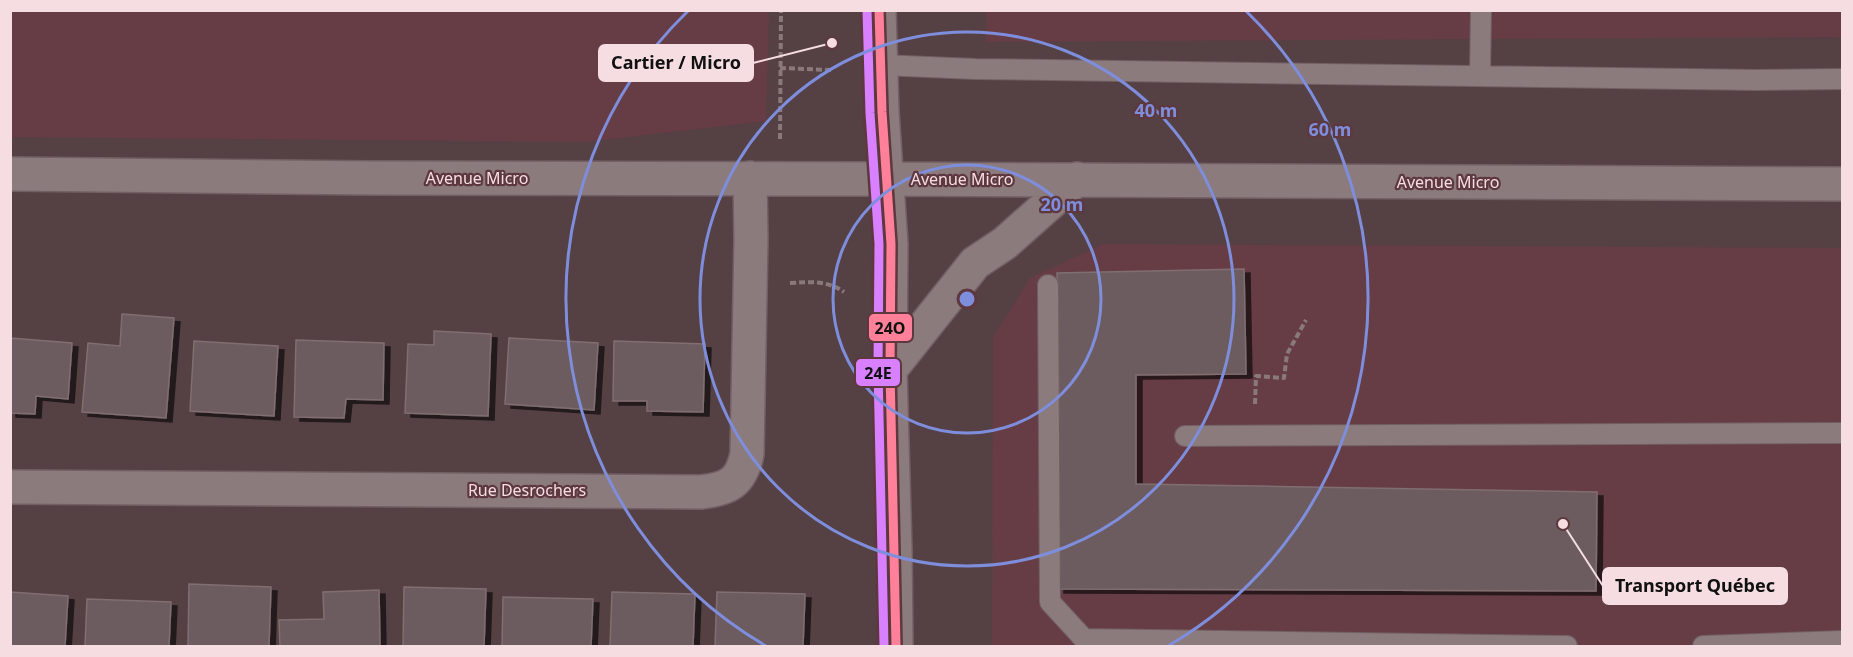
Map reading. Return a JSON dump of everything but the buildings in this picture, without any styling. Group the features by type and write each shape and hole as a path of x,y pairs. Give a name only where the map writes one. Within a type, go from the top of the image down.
{"street":[{"path":"879,10 891,244 890,370 896,646"},
{"name":"Avenue Micro","path":"10,174 371,178 1077,179 1842,184"},
{"name":"Rue Desrochers","path":"10,487 701,492 728,486 736,480 744,468 747,454 750,178"},
{"path":"890,370 975,263 1005,243 1077,179"}],"lane":[{"path":"1480,10 1480,75"},
{"path":"881,65 975,69 1842,79"},
{"path":"1048,285 1050,602 1084,639 1567,646"},
{"path":"1185,436 1842,433"},
{"path":"1703,646 1842,641"}],"path":[{"path":"780,123 781,10"},
{"path":"780,68 831,70"},
{"path":"796,282 822,282 835,285 844,292"},
{"path":"1254,435 1256,376 1284,378 1287,354 1306,320"}],"shaded area":[{"path":"11,10 769,11 766,121 585,142 11,137"},
{"path":"1842,10 1842,37 986,42 986,11"},
{"path":"1103,244 1842,248 1842,646 992,646 993,337 1030,278"}],"transit line":[{"name":"24E","path":"867,10 870,113 879,244 878,370 884,646"},
{"name":"24O","path":"879,10 882,112 891,244 890,370 896,646"}],"place":[{"name":"Cartier / Micro","path":"832,43"},
{"name":"Transport Québec","path":"1563,524"}]}
